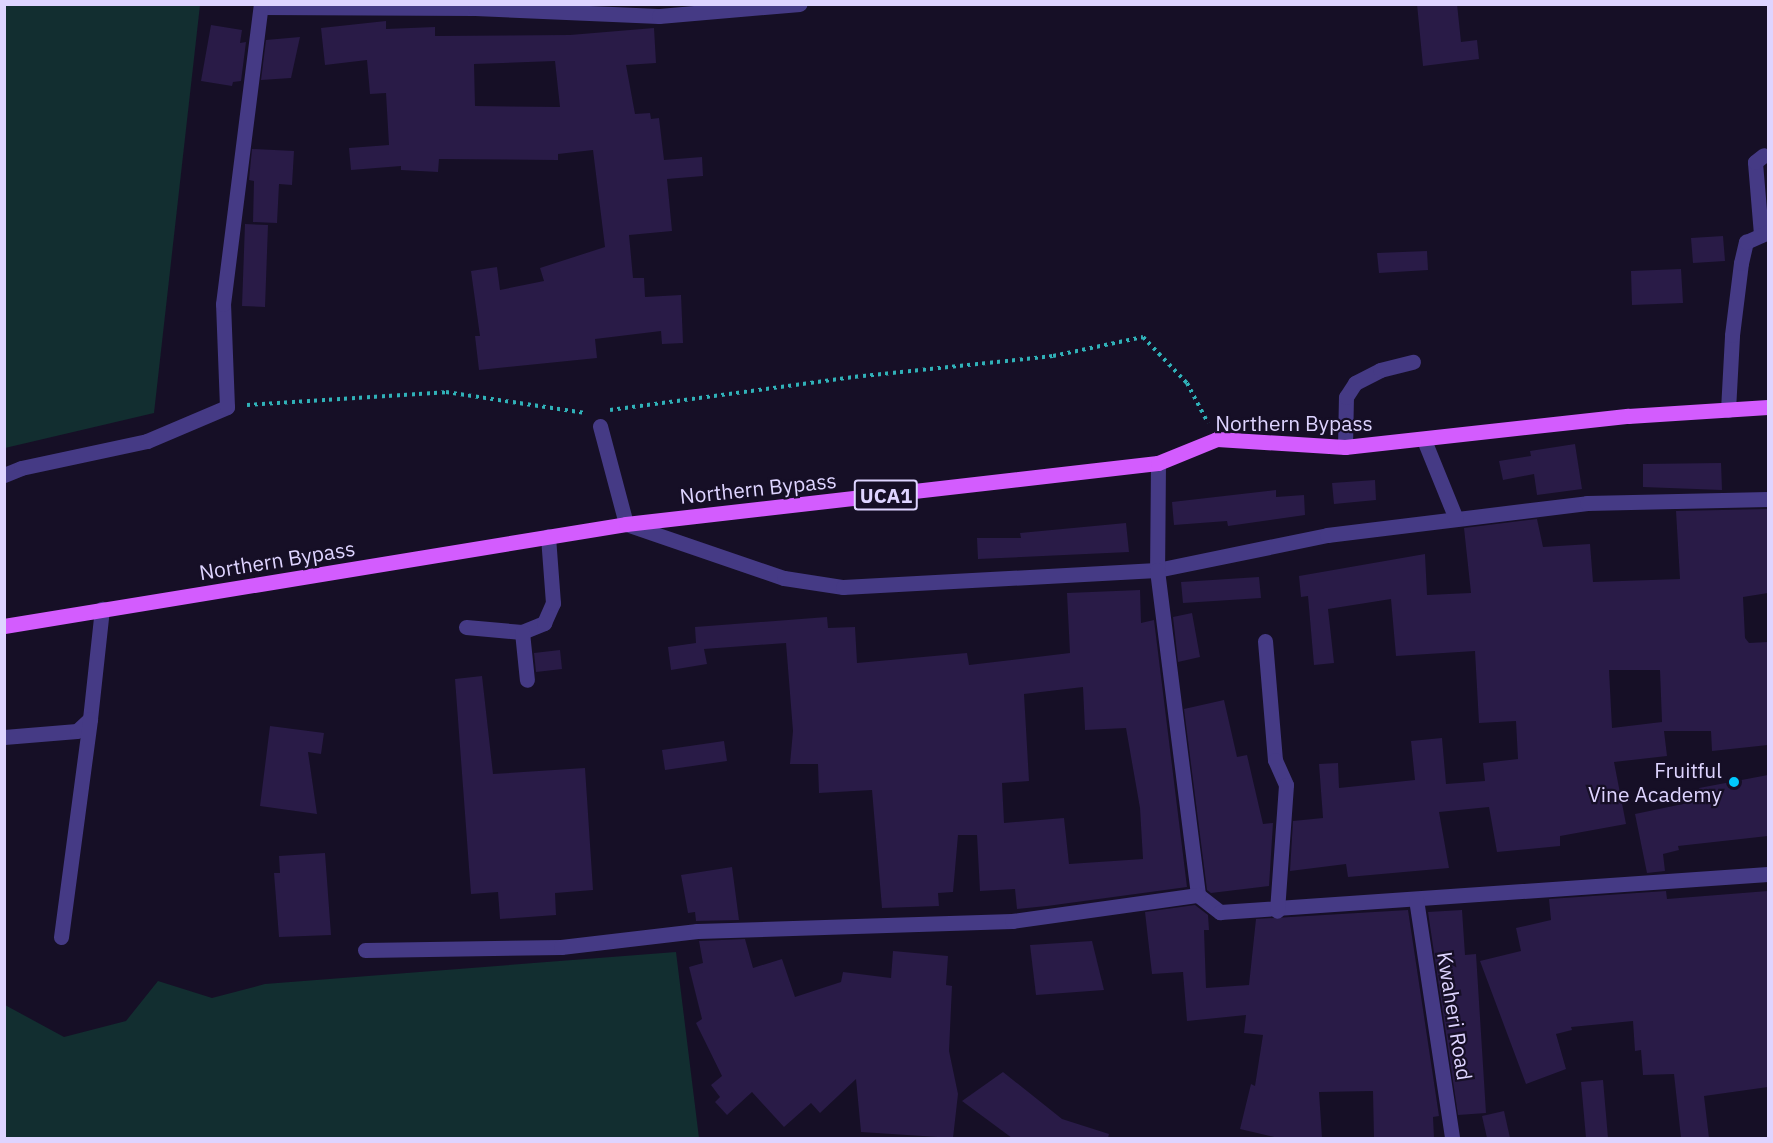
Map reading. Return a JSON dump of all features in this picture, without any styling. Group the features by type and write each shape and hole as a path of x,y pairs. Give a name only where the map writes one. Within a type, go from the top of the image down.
{"main road":[{"name":"Northern Bypass","path":"4,626 626,524 1158,463 1216,439 1345,447 1628,416 1768,407"}],"street":[{"path":"4,475 21,468 147,441 227,408 223,304 228,253 240,194 261,6 475,8 659,16 799,4"},
{"path":"1728,410 1732,335 1741,263 1746,242 1765,233 1755,162 1764,155"},
{"path":"1345,447 1346,397 1355,383 1380,370 1413,362"},
{"path":"600,418 626,524 784,578 843,587 1157,570 1327,535 1587,502 1768,499"},
{"path":"1424,440 1456,519"},
{"path":"1158,463 1157,570 1198,895 1220,912 1277,911 1768,874"},
{"path":"466,627 522,632 544,624 553,603 548,536"},
{"path":"61,937 102,609"},
{"path":"522,632 527,680"},
{"path":"1265,641 1275,760 1287,794 1277,911"},
{"path":"4,737 77,731 90,719"},
{"path":"365,950 561,947 697,931 1012,921 1198,895"},
{"name":"Kwaheri Road","path":"1416,899 1452,1138"}],"path":[{"path":"600,418 863,376 1053,356 1143,337 1187,383 1216,439"},
{"path":"227,408 446,392 576,414 588,412"}],"green space":[{"path":"4,5 200,5 154,413 5,448"},
{"path":"676,952 699,1138 5,1138 5,1005 64,1037 126,1021 158,981 212,998 265,984"}],"building":[{"path":"1417,4 1457,4 1461,42 1477,40 1479,59 1423,66"},
{"path":"386,21 386,29 435,27 435,36 570,35 654,28 656,63 626,65 635,114 650,113 651,119 659,118 664,160 702,157 703,176 667,179 672,231 629,235 633,278 644,278 645,297 681,295 683,343 662,344 661,331 595,339 597,358 479,370 475,336 480,336 471,271 497,267 500,290 544,281 540,268 605,247 593,150 558,154 558,160 439,159 438,172 401,170 401,166 351,170 349,148 389,145 386,93 370,94 367,60 325,65 321,28","holes":["555,61 560,107 475,106 474,64"]},
{"path":"211,25 242,30 240,43 246,42 241,81 233,82 232,86 201,81"},
{"path":"300,37 291,78 261,80 266,40"},
{"path":"252,149 294,151 292,185 279,184 277,223 253,222 254,181 249,180"},
{"path":"245,224 268,225 265,307 242,306"},
{"path":"1723,236 1725,261 1693,263 1691,238"},
{"path":"1427,251 1428,270 1379,273 1377,253"},
{"path":"1681,269 1683,303 1632,305 1631,271"},
{"path":"1575,444 1582,489 1537,495 1534,474 1503,480 1499,461 1531,456 1530,451"},
{"path":"1721,463 1722,490 1643,487 1643,464"},
{"path":"1375,480 1376,500 1334,504 1332,483"},
{"path":"1276,490 1276,497 1304,495 1305,515 1228,526 1227,521 1174,525 1172,502"},
{"path":"1768,509 1768,593 1743,597 1745,638 1749,643 1768,642 1768,745 1712,751 1711,731 1664,731 1667,756 1614,762 1626,824 1560,836 1560,846 1497,852 1489,807 1439,812 1449,868 1348,877 1346,864 1290,871 1293,821 1323,818 1319,764 1338,763 1339,788 1415,780 1411,741 1442,738 1446,784 1485,781 1483,763 1518,759 1516,721 1479,723 1475,651 1396,656 1391,599 1328,609 1334,663 1314,665 1308,596 1301,597 1299,576 1425,554 1427,595 1471,593 1464,528 1537,519 1543,547 1590,544 1593,582 1680,579 1676,511","holes":["1609,670 1660,670 1662,722 1612,728"]},
{"path":"1126,523 1129,552 978,559 977,538 1021,538 1020,533"},
{"path":"1259,577 1261,598 1183,603 1181,582"},
{"path":"1140,590 1141,623 1154,620 1187,887 1017,909 1015,889 980,891 977,835 958,835 953,892 938,893 939,906 882,908 872,790 819,793 818,764 790,764 793,731 786,643 704,649 707,664 671,670 668,647 696,643 695,627 827,617 828,628 855,627 857,663 967,653 969,665 1070,653 1067,593","holes":["1083,687 1085,730 1126,728 1140,808 1143,859 1069,864 1064,818 1004,823 1002,783 1029,781 1024,694"]},
{"path":"1192,613 1200,657 1178,662 1173,617"},
{"path":"560,650 562,669 536,672 534,653"},
{"path":"482,676 493,774 585,768 593,890 555,893 556,915 500,919 498,892 471,894 455,679"},
{"path":"1224,700 1237,757 1247,755 1263,824 1273,823 1269,886 1211,893 1207,890 1184,709"},
{"path":"270,726 324,733 321,754 308,752 317,814 260,806"},
{"path":"724,741 727,761 665,770 662,750"},
{"path":"1768,775 1768,836 1678,846 1679,850 1663,854 1665,871 1647,873 1635,814 1702,800 1699,788"},
{"path":"325,853 331,935 279,937 274,873 280,873 279,856"},
{"path":"732,867 739,920 696,921 695,912 688,913 681,875"},
{"path":"1666,891 1667,899 1768,891 1768,1087 1704,1096 1709,1138 1681,1138 1674,1074 1643,1075 1641,1050 1635,1051 1633,1021 1571,1027 1572,1030 1556,1034 1566,1069 1526,1084 1480,961 1521,951 1516,928 1551,920 1549,899"},
{"path":"1195,905 1208,915 1209,930 1204,930 1206,988 1249,985 1256,919 1408,910 1439,1116 1433,1117 1434,1138 1374,1138 1373,1091 1319,1092 1322,1138 1279,1138 1240,1129 1251,1084 1255,1086 1263,1035 1244,1033 1246,1015 1187,1021 1183,972 1152,974 1145,912"},
{"path":"1462,910 1465,955 1476,954 1486,1113 1458,1115 1428,912"},
{"path":"745,939 753,968 782,959 795,997 841,982 843,972 891,978 893,951 948,956 946,985 952,986 949,1051 958,1094 953,1138 861,1132 856,1079 820,1113 811,1103 784,1127 752,1092 727,1115 715,1102 720,1097 711,1085 722,1076 696,1023 702,1019 689,967 703,963 699,941"},
{"path":"1092,941 1104,990 1036,995 1030,945"},
{"path":"1003,1072 1062,1119 1109,1134 1108,1138 1012,1138 962,1101"},
{"path":"1603,1080 1608,1138 1586,1138 1581,1082"},
{"path":"1504,1111 1510,1138 1487,1138 1482,1116"}],"place":[{"name":"Fruitful Vine Academy","path":"1734,782"}]}
